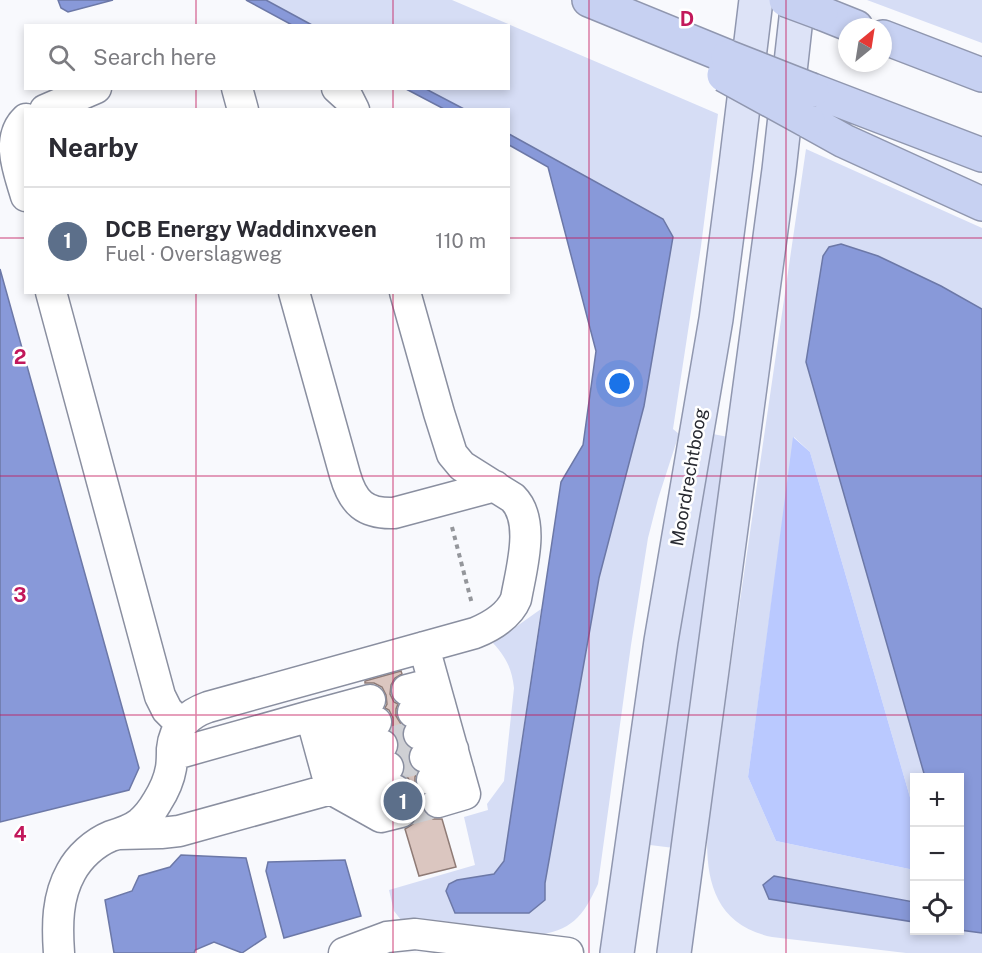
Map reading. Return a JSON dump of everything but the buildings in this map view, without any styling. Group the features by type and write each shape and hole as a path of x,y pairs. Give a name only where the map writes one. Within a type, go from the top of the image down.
{"highway":[{"path":"786,0 838,19"},
{"path":"592,1 810,105 982,155"},
{"path":"892,40 982,75"},
{"path":"810,105 844,141 982,204"}],"main road":[{"name":"Moordrechtboog","path":"617,953 661,641 716,319 756,0"},
{"path":"674,953 779,170 809,7"}],"street":[{"path":"50,108 91,90"},
{"path":"238,90 242,108"},
{"path":"339,90 348,98 353,108"},
{"path":"24,121 17,129 15,146 24,188"},
{"path":"52,294 160,696 167,710 181,724"},
{"path":"295,294 345,476 354,496 363,507 385,513 405,510 495,486"},
{"path":"59,953 58,916 67,879 88,850 109,837 128,831 141,822 157,802 169,774 174,741 181,724 196,712 478,631 502,618 515,602 526,535 524,516 518,503 508,494 462,466 452,454 406,294"},
{"path":"424,647 433,737"},
{"path":"172,755 385,756"},
{"path":"323,757 375,795 385,756"},
{"path":"119,834 179,831 323,757 385,756"},
{"path":"344,953 387,937 415,934 568,953"}],"path":[{"path":"445,500 478,631"}],"shaded area":[{"path":"58,0 113,0 68,12 61,8"},
{"path":"246,0 266,0 310,24 290,24"},
{"path":"266,0 452,0 508,24 310,24"},
{"path":"867,0 982,0 982,43"},
{"path":"510,25 718,114 701,246 673,429 679,434 648,538 598,884 587,906 575,921 558,930 533,936 405,925 394,911 389,890 475,865 464,817 488,810 487,804 504,781 514,688 508,664 493,643 541,609 504,861 494,874 457,880 449,884 446,891 545,900 545,883 599,578 644,406 673,237 663,219 510,135 510,108 462,108 428,90 510,90"},
{"path":"408,90 428,90 462,108 442,108"},
{"path":"510,135 663,219 673,237 644,406 599,578 545,883 545,900 529,913 455,913 446,891 449,884 457,880 494,874 504,861 561,482 583,445 596,351 548,167 510,146"},
{"path":"806,149 982,228 982,309 941,286 878,256 806,362 924,773 910,773 910,797 810,452 794,437 748,777 776,841 910,869 910,901 775,876 770,899 910,921 910,935 964,935 964,931 982,933 982,953 906,953 772,937 752,930 736,921 724,909 716,894 710,877 708,859 708,820"},
{"path":"841,244 878,256 941,286 982,309 982,933 964,931 964,773 924,773 806,362 823,256 829,247"},
{"path":"0,269 139,768 129,790 0,822"},
{"path":"713,434 728,437 674,848 650,845 677,638"},
{"path":"793,437 810,452 910,797 910,869 776,841 748,777"},
{"path":"181,855 246,858 266,937 242,953 214,942 195,950 194,953 114,953 105,900 132,891 139,876 170,867"},
{"path":"345,860 361,916 284,938 266,871 268,862"},
{"path":"774,876 910,901 910,921 769,899 763,885"}],"tunnel":[{"path":"382,745 419,734"},
{"path":"388,767 425,757"},
{"path":"401,812 438,802"}],"place":[{"name":"DCB Energy Waddinxveen","path":"403,801"}]}
